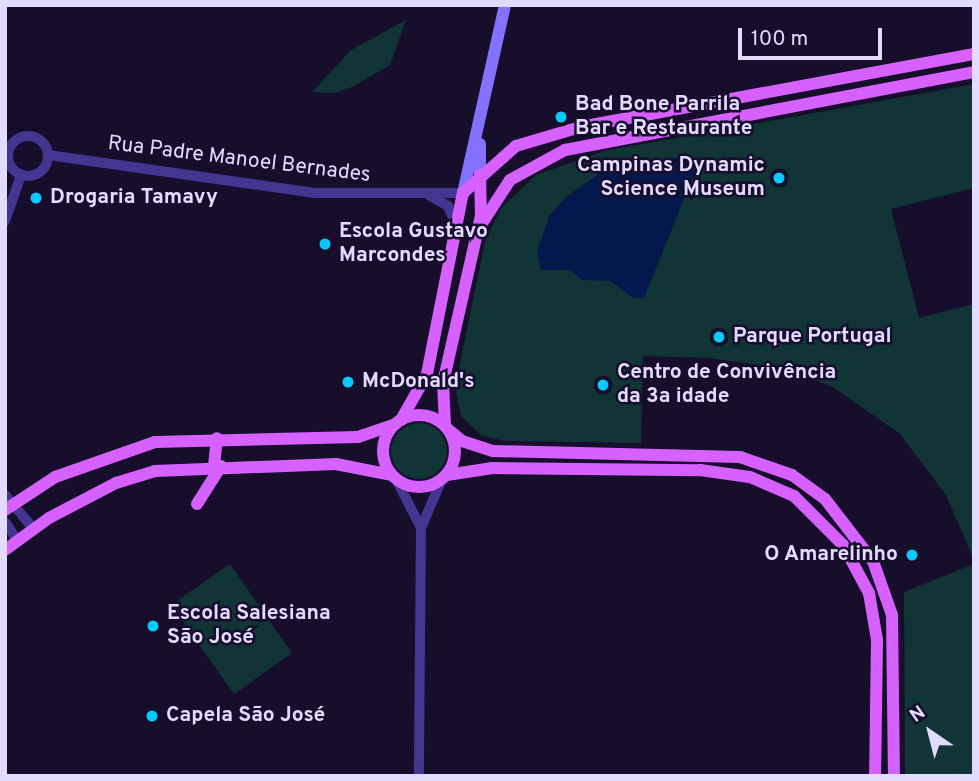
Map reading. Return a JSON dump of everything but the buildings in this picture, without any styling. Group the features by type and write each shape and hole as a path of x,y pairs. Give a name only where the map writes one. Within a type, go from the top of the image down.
{"main road":[{"path":"394,477 383,446 427,374 463,193 481,123 505,5"},
{"path":"463,193 502,155 529,140 561,131 974,54"},
{"path":"477,231 510,180 565,150 974,72"},
{"path":"444,477 456,452 447,427 443,383 482,207 481,123"},
{"path":"481,144 488,154 502,155"},
{"path":"8,503 55,477 137,446 217,438 358,437 422,415 447,427 461,441 493,451 740,457 792,475 825,499 873,561 892,614 894,776"},
{"path":"197,504 217,466 217,438"},
{"path":"5,550 33,528 116,483 155,471 217,466 336,464 394,477 415,487 444,477 492,468 700,470 751,477 793,496 825,523 842,545 869,593 877,640 875,776"}],"street":[{"path":"28,135 39,138 48,155 40,172 21,175 11,167 6,154 12,143 28,135"},
{"name":"Rua Padre Manoel Bernades","path":"48,155 316,193 463,193"},
{"path":"5,220 21,175"},
{"path":"426,195 448,206 456,228"},
{"path":"394,477 421,528"},
{"path":"419,776 421,528 444,477"},
{"path":"8,503 33,528"},
{"path":"5,523 17,540"}],"green space":[{"path":"406,20 390,65 352,87 334,93 312,92 351,50"},
{"name":"Parque Portugal","path":"974,84 974,188 891,209 919,318 974,304 974,560 946,495 900,434 833,387 781,368 709,358 643,356 641,443 505,441 482,436 461,416 455,387 485,242 501,208 536,175 604,151"},
{"path":"413,423 425,423 435,427 443,435 447,451 443,467 435,475 425,479 413,479 403,475 395,467 391,457 391,445 395,435 403,427"},
{"path":"230,564 292,653 234,694 171,605"},
{"path":"974,564 974,776 905,776 904,592"}],"shaded area":[{"path":"678,157 689,161 695,172 644,298 633,298 610,281 582,280 570,270 541,270 537,251 549,216 565,198 603,171"}],"place":[{"name":"Bad Bone Parrila Bar e Restaurante","path":"561,117"},
{"name":"Campinas Dynamic Science Museum","path":"779,178"},
{"name":"Drogaria Tamavy","path":"36,198"},
{"name":"Escola Gustavo Marcondes","path":"325,244"},
{"name":"Parque Portugal","path":"719,337"},
{"name":"McDonald's","path":"348,382"},
{"name":"Centro de Convivência da 3a idade","path":"603,385"},
{"name":"O Amarelinho","path":"912,555"},
{"name":"Escola Salesiana São José","path":"153,626"},
{"name":"Capela São José","path":"152,716"}]}
